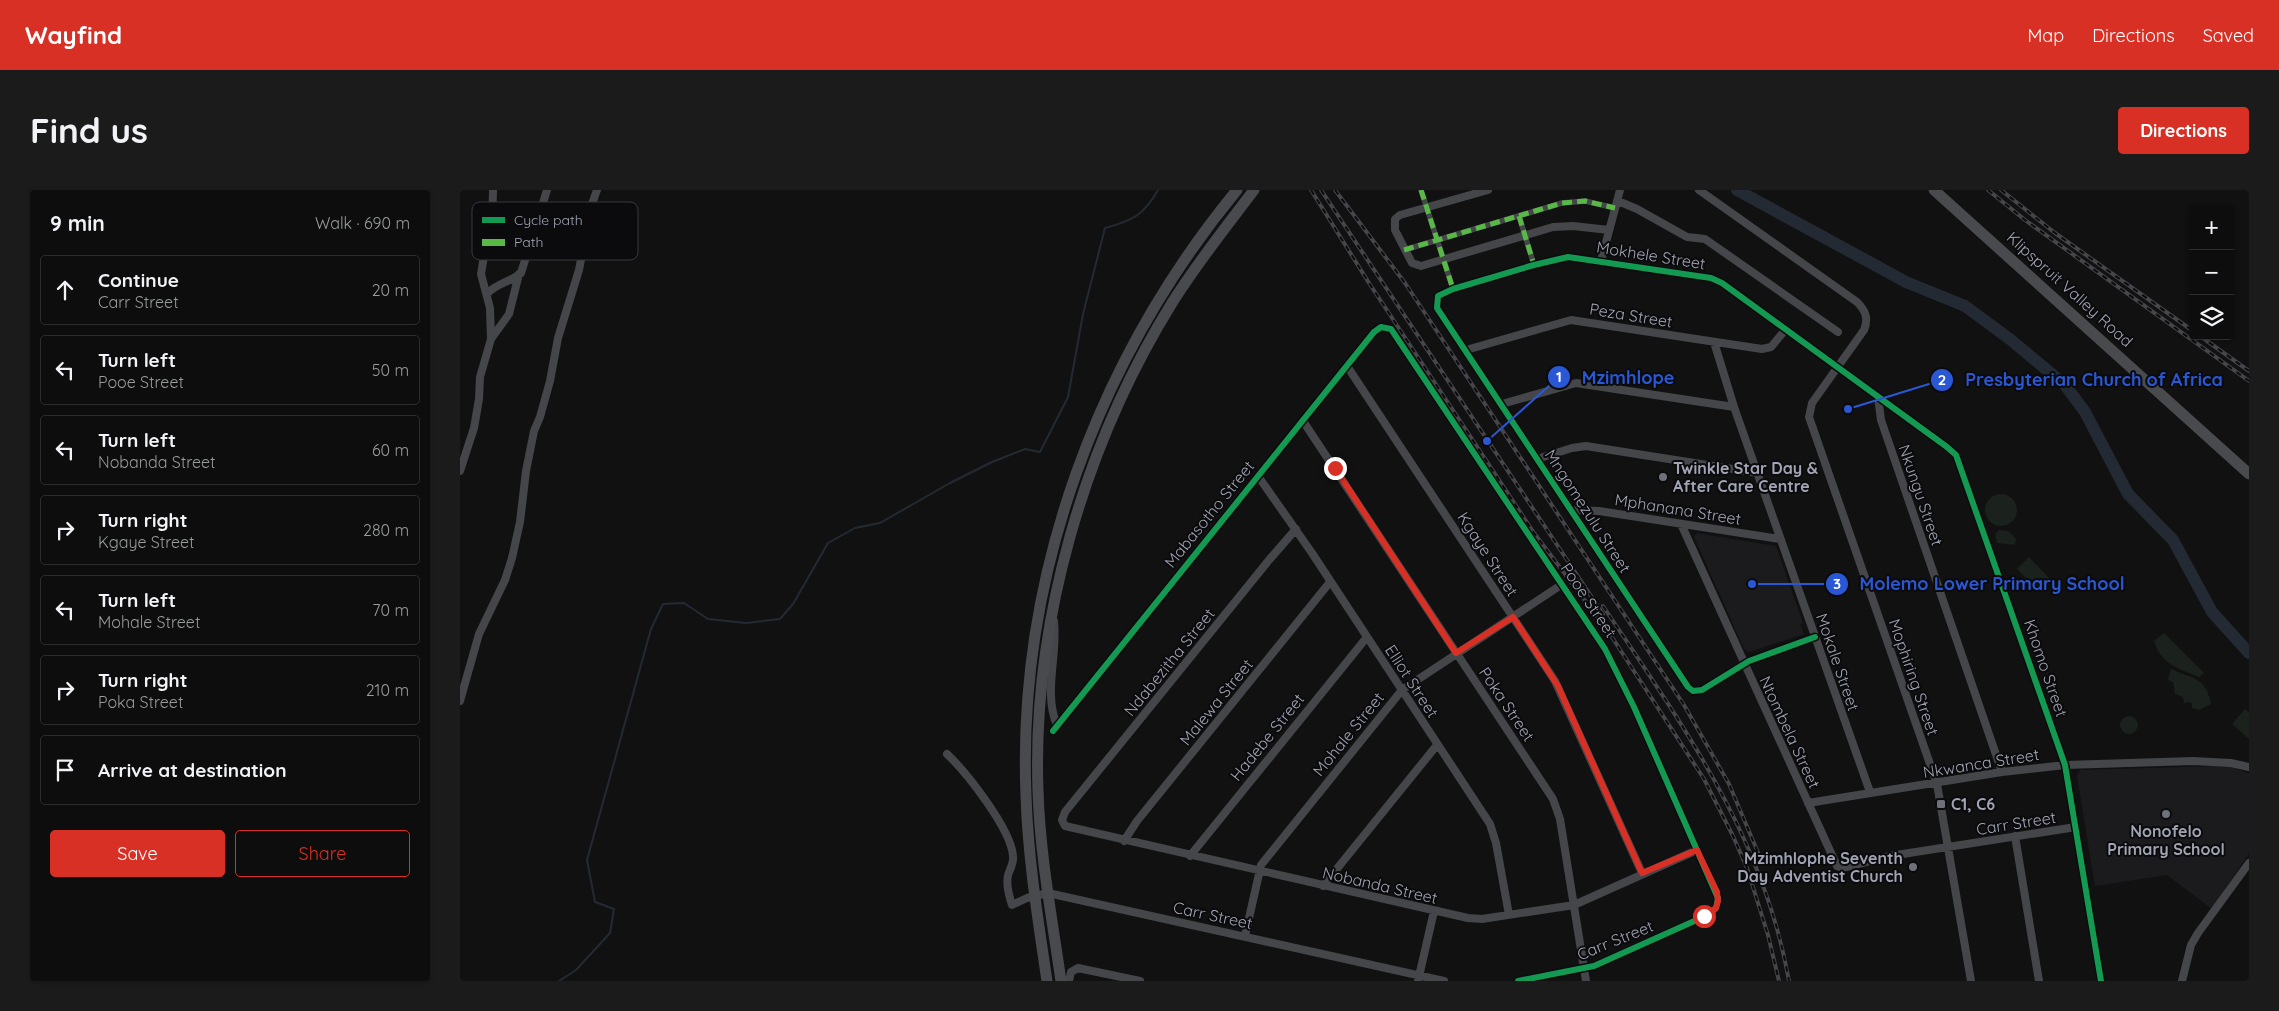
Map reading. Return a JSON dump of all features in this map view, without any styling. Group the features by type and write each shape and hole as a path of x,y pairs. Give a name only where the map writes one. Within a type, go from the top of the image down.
{"main road":[{"path":"1047,981 1034,896 1026,795 1028,702 1036,632 1055,539 1076,471 1123,361 1178,269 1237,190"},
{"path":"1060,981 1048,893 1038,793 1038,771 1043,681 1053,614 1072,530 1088,481 1115,412 1148,346 1172,303 1210,247 1254,190"},
{"name":"Klipspruit Valley Road","path":"1934,190 2249,474"},
{"name":"Klipspruit Valley Road","path":"1945,190 2249,464"}],"street":[{"path":"542,202 547,190"},
{"path":"593,202 597,190"},
{"path":"1421,190 1454,289"},
{"path":"1488,190 1395,218 1394,230 1412,263 1418,266 1558,226 1609,230"},
{"path":"1601,261 1620,190"},
{"name":"Mophiring Street","path":"1699,190 1863,308 1867,318 1866,327 1812,403 1809,417 1937,784 1972,981"},
{"path":"1404,250 1562,203 1576,201 1638,209 1687,237 1705,239 1838,332"},
{"path":"1519,216 1534,265"},
{"name":"Mokhele Street","path":"1438,296 1454,289 1534,265 1568,257 1718,280 1838,368"},
{"path":"460,471 474,428 480,377 491,339 492,322 482,274 484,260"},
{"path":"486,294 492,288 514,279 527,260"},
{"path":"460,701 479,634 505,580 512,558 520,522 526,471 534,431 550,381 558,338 580,260"},
{"path":"491,339 514,302 519,274"},
{"name":"Mngomezulu Street","path":"1438,296 1437,308 1688,687 1693,691 1702,690 1744,665"},
{"name":"Peza Street","path":"1466,350 1571,320 1766,349 1771,347 1786,329"},
{"name":"Mabasotho Street","path":"1053,614 1055,632 1052,705 1055,728 1376,329 1385,327 1392,330"},
{"name":"Pooe Street","path":"1392,330 1608,654 1717,892 1718,901 1716,908"},
{"name":"Mokale Street","path":"1714,342 1734,407 1870,792"},
{"name":"Kgaye Street","path":"1347,366 1558,686 1642,873"},
{"name":"Khomo Street","path":"1838,368 1947,447 1956,455 1960,464 2065,765 2101,981"},
{"path":"1502,404 1576,383 1734,407"},
{"name":"Nkungu Street","path":"1878,397 1879,412 1884,429 2002,772"},
{"name":"Poka Street","path":"1303,421 1553,799 1560,819 1586,981"},
{"path":"1537,459 1572,448 1586,446 1758,473"},
{"name":"Elliot Street","path":"1258,476 1296,529 1490,824 1496,843 1509,915"},
{"name":"Mphanana Street","path":"1572,510 1599,511 1780,539"},
{"name":"Ntombela Street","path":"1680,524 1836,864 1842,868"},
{"name":"Ndabezitha Street","path":"1065,812 1296,529"},
{"name":"Malewa Street","path":"1124,841 1137,821 1330,582"},
{"name":"Mohale Street","path":"1245,936 1259,871 1266,858 1402,690 1561,585"},
{"name":"Hadebe Street","path":"1190,856 1367,636"},
{"path":"1744,665 1752,660 1815,637"},
{"path":"1323,886 1437,745"},
{"name":"Carr Street","path":"947,754 962,768 998,817 1008,837 1013,855 1007,884 1012,905 1034,896 1048,893 1245,936 1418,978 1444,981"},
{"name":"Nkwanca Street","path":"1808,804 1870,792 1937,784 2002,772 2065,765 2193,761 2249,766"},
{"name":"Nobanda Street","path":"1065,812 1062,820 1066,827 1468,918 1509,915 1574,905 1697,850"},
{"name":"Carr Street","path":"1842,868 1890,856 2076,827"},
{"path":"2015,836 2039,981"},
{"path":"2182,981 2191,945 2249,864"},
{"name":"Carr Street","path":"1518,981 1584,970 1710,914 1716,908"},
{"path":"1418,978 1434,911"},
{"path":"1069,981 1071,972 1078,968 1140,981"}],"shaded area":[{"path":"2001,494 2012,499 2017,510 2012,521 2001,526 1990,521 1985,510 1990,499"},
{"path":"1999,530 2008,531 2016,539 2015,545 1997,543 1995,534"},
{"path":"1697,533 1776,546 1803,623 1800,624 1804,634 1749,652 1744,649 1694,537"},
{"path":"2029,557 2052,581 2040,592 2017,569"},
{"path":"2164,633 2204,673 2199,677 2172,665 2161,655 2154,641"},
{"path":"2171,669 2192,677 2202,684 2209,695 2211,704 2199,710 2192,708 2191,702 2184,703 2183,697 2175,694 2173,682 2168,680"},
{"path":"2245,709 2249,713 2249,739 2232,724"},
{"path":"2125,716 2133,716 2138,721 2136,732 2125,734 2120,729 2120,721"},
{"name":"Nonofelo Primary School","path":"2232,767 2249,774 2249,853 2212,909 2167,875 2095,886 2077,776 2080,770"}],"waterway":[{"path":"559,981 576,970 610,933 614,909 595,902 587,860 651,629 663,604 684,603 708,619 746,623 780,619 793,604 828,543 855,528 880,523 950,483 992,462 1025,449 1040,452 1068,397 1083,314 1105,228 1123,223 1136,216 1148,206 1158,190"},
{"path":"1737,190 1906,282 1965,306 2011,340 2065,385 2085,412 2128,494 2173,540 2212,612 2249,653"}],"railway":[{"path":"1311,190 1369,283 1534,533 1608,631 1704,779 1747,868 1768,935 1779,981"},
{"path":"1321,190 1603,614"},
{"path":"1335,190 1405,283 1684,705 1729,784 1762,862"},
{"path":"1988,190 2025,220 2249,381"},
{"path":"2001,190 2055,233 2189,328"},
{"path":"2206,340 2249,371"},
{"path":"1603,606 1690,739 1740,830 1760,878 1777,928 1789,981"}],"marked path":[{"path":"1421,190 1453,289"},
{"path":"1404,250 1562,203 1585,201 1615,208"},
{"path":"1519,216 1534,265"}],"cycle path":[{"path":"1815,637 1749,661 1702,690 1693,691 1688,687 1437,308 1438,296 1453,289 1568,257 1711,278 1722,283 1956,455 2065,765 2101,981"},
{"path":"1053,731 1374,332 1381,327 1391,329 1605,649 1634,707 1718,898 1716,908 1710,914 1594,966 1518,981"}],"place":[{"name":"Presbyterian Church of Africa","path":"1848,409"},
{"name":"Mzimhlope","path":"1487,441"},
{"name":"Twinkle Star Day & After Care Centre","path":"1663,477"},
{"name":"Molemo Lower Primary School","path":"1752,584"},
{"name":"C1, C6","path":"1941,804"},
{"name":"Nonofelo Primary School","path":"2166,814"},
{"name":"Mzimhlophe Seventh Day Adventist Church","path":"1913,867"}],"route":[{"path":"1335,468 1456,653 1513,617 1558,686 1642,873 1697,850 1718,898 1718,904 1713,912 1704,916"}]}
